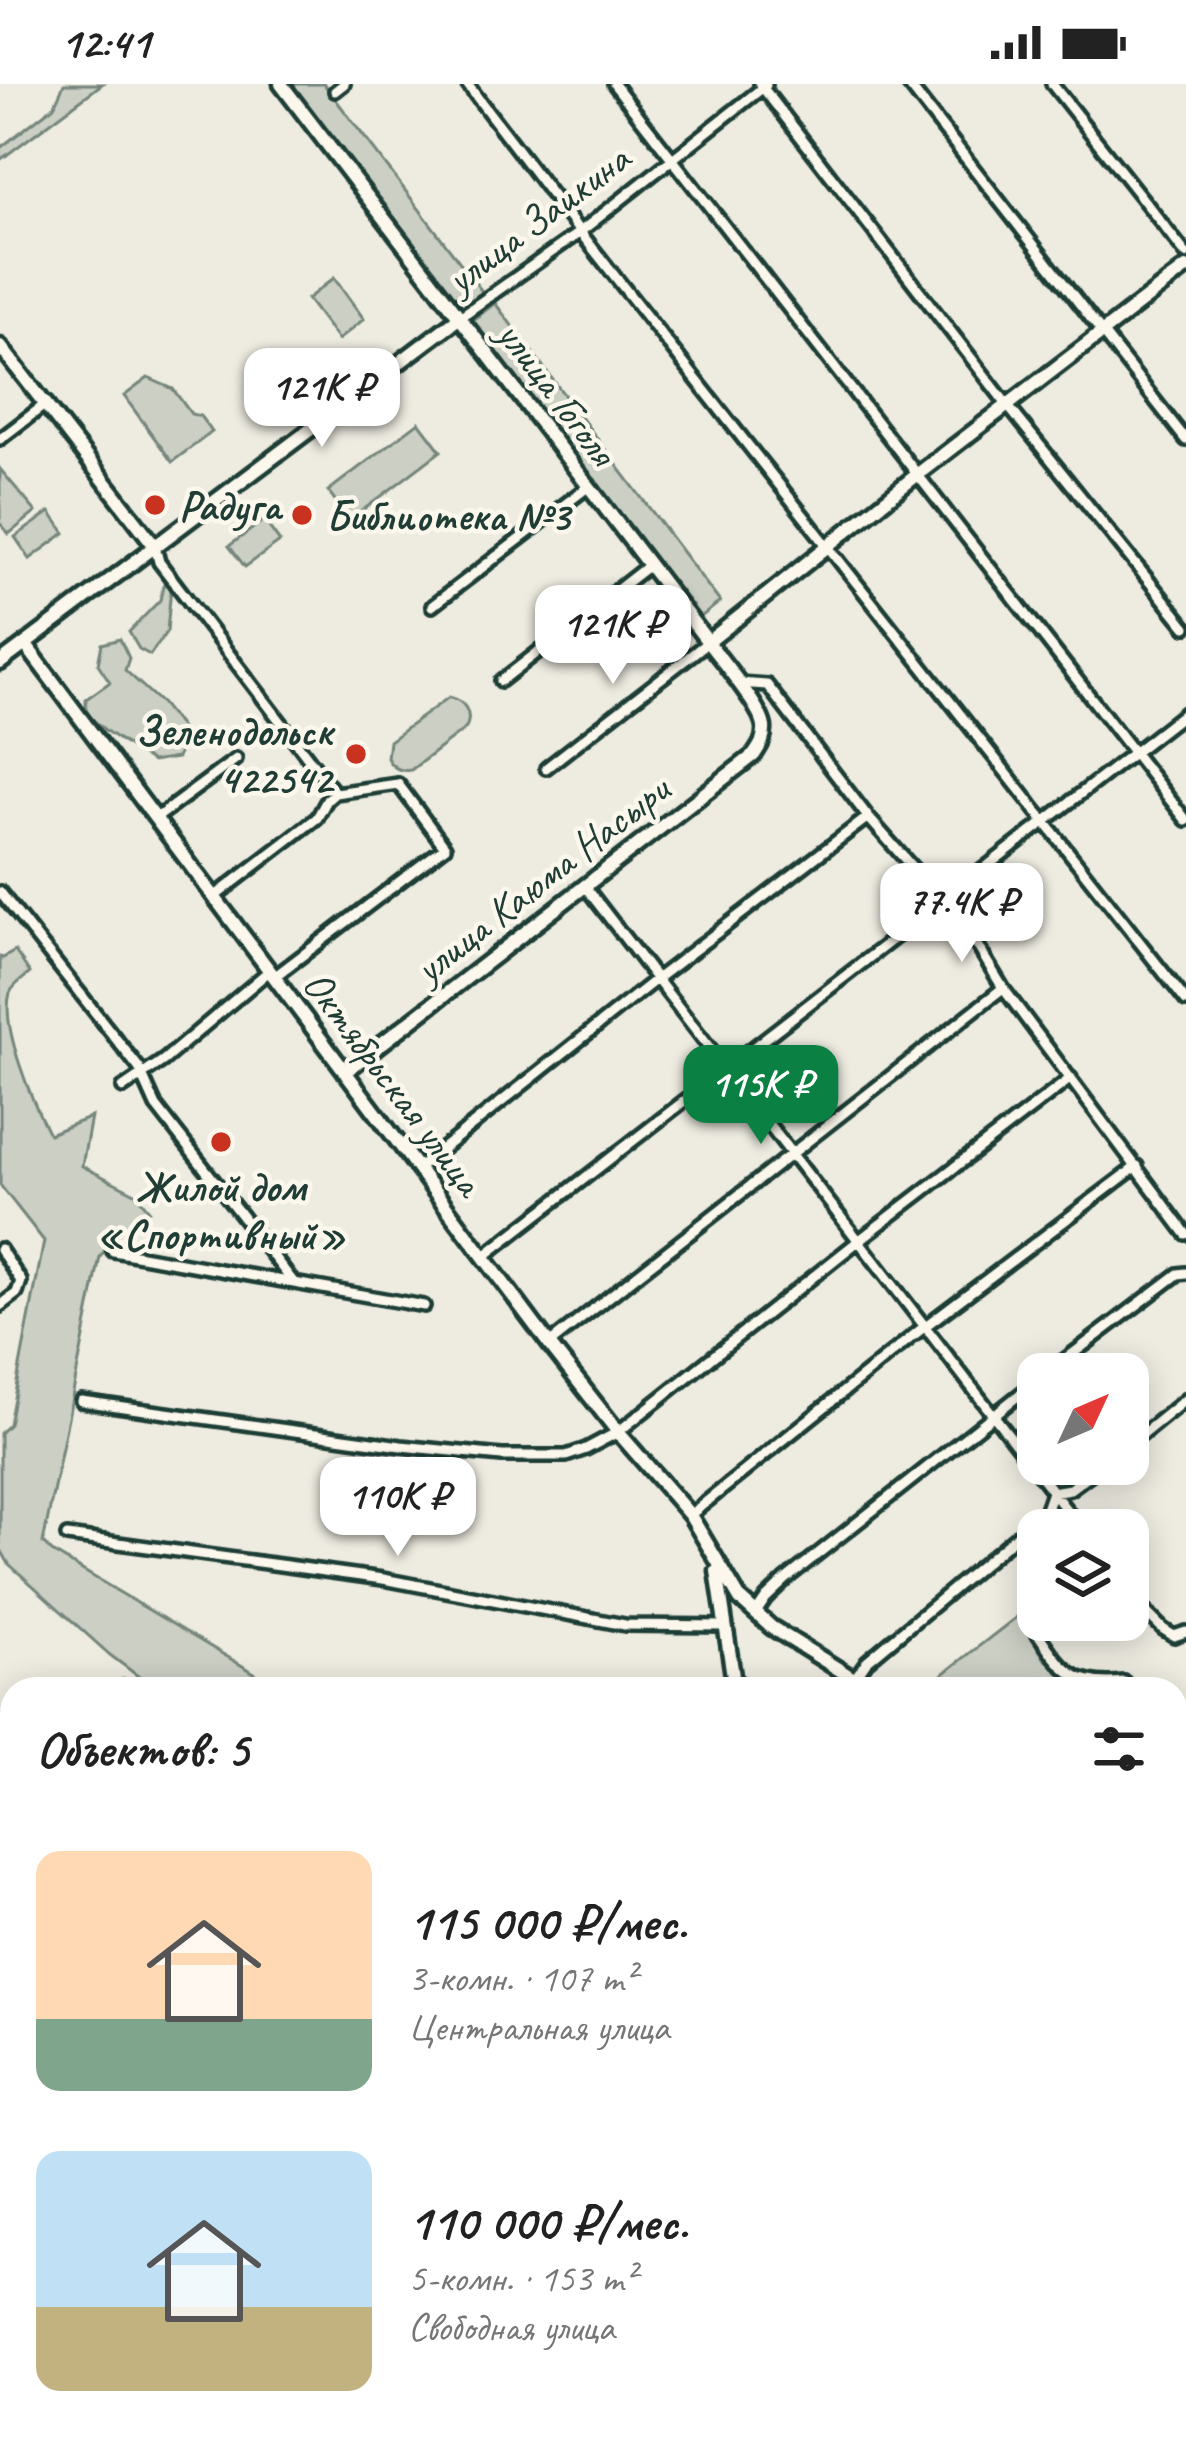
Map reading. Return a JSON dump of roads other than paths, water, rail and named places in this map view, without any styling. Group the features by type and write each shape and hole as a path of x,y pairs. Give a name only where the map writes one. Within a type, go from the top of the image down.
{"main road":[{"name":"улица Гоголя","path":"281,84 708,642 754,704 764,729"},
{"path":"708,642 1186,268"},
{"name":"улица Заикина","path":"0,663 460,316"},
{"path":"0,346 155,546"},
{"name":"Октябрьская улица","path":"25,644 548,1344 690,1515 740,1599 791,1640 854,1677"},
{"name":"улица Каюма Насыри","path":"345,1072 754,755 764,729"},
{"name":"Октябрьская улица","path":"714,1555 733,1677"},
{"path":"726,1626 755,1614"}],"street":[{"path":"467,84 1186,1001"},
{"path":"614,84 1186,820"},
{"path":"908,84 1186,440"},
{"path":"1052,84 1186,254"},
{"name":"улица Заикина","path":"460,316 580,232 763,85"},
{"path":"763,85 1008,406 1186,627"},
{"path":"0,439 47,404"},
{"path":"432,606 589,486"},
{"path":"155,546 159,562 335,794"},
{"path":"501,681 649,565"},
{"path":"546,769 708,642"},
{"name":"улица Гоголя","path":"738,683 767,685 868,818 969,932 1003,988 1186,1234"},
{"path":"483,1257 1186,712"},
{"path":"155,818 236,759"},
{"path":"123,1088 445,847 398,784 335,794 317,818 214,897"},
{"path":"417,1168 868,818"},
{"path":"584,885 1064,1509"},
{"path":"0,892 142,1075 156,1106 294,1283"},
{"path":"548,1344 1003,988"},
{"path":"81,1401 400,1446 502,1456 566,1456 617,1432 1071,1078"},
{"path":"690,1515 924,1327 1137,1166"},
{"path":"0,1249 21,1281 17,1293 0,1306"},
{"path":"113,1251 424,1306"},
{"path":"1074,1353 1178,1274 1186,1273"},
{"path":"755,1614 786,1579 1017,1396"},
{"path":"1149,1429 1186,1399"},
{"path":"1052,1492 1075,1485"},
{"path":"857,1677 867,1661 1045,1512 1052,1492"},
{"path":"67,1536 383,1579 625,1625 726,1626"},
{"path":"1149,1616 1174,1636 1186,1632"},
{"path":"1043,1641 1064,1671 1076,1677"}],"place":[{"name":"Радуга","path":"155,505"},
{"name":"Библиотека №3","path":"302,515"},
{"name":"Зеленодольск 422542","path":"356,754"},
{"name":"Жилой дом «Спортивный»","path":"221,1142"}]}
